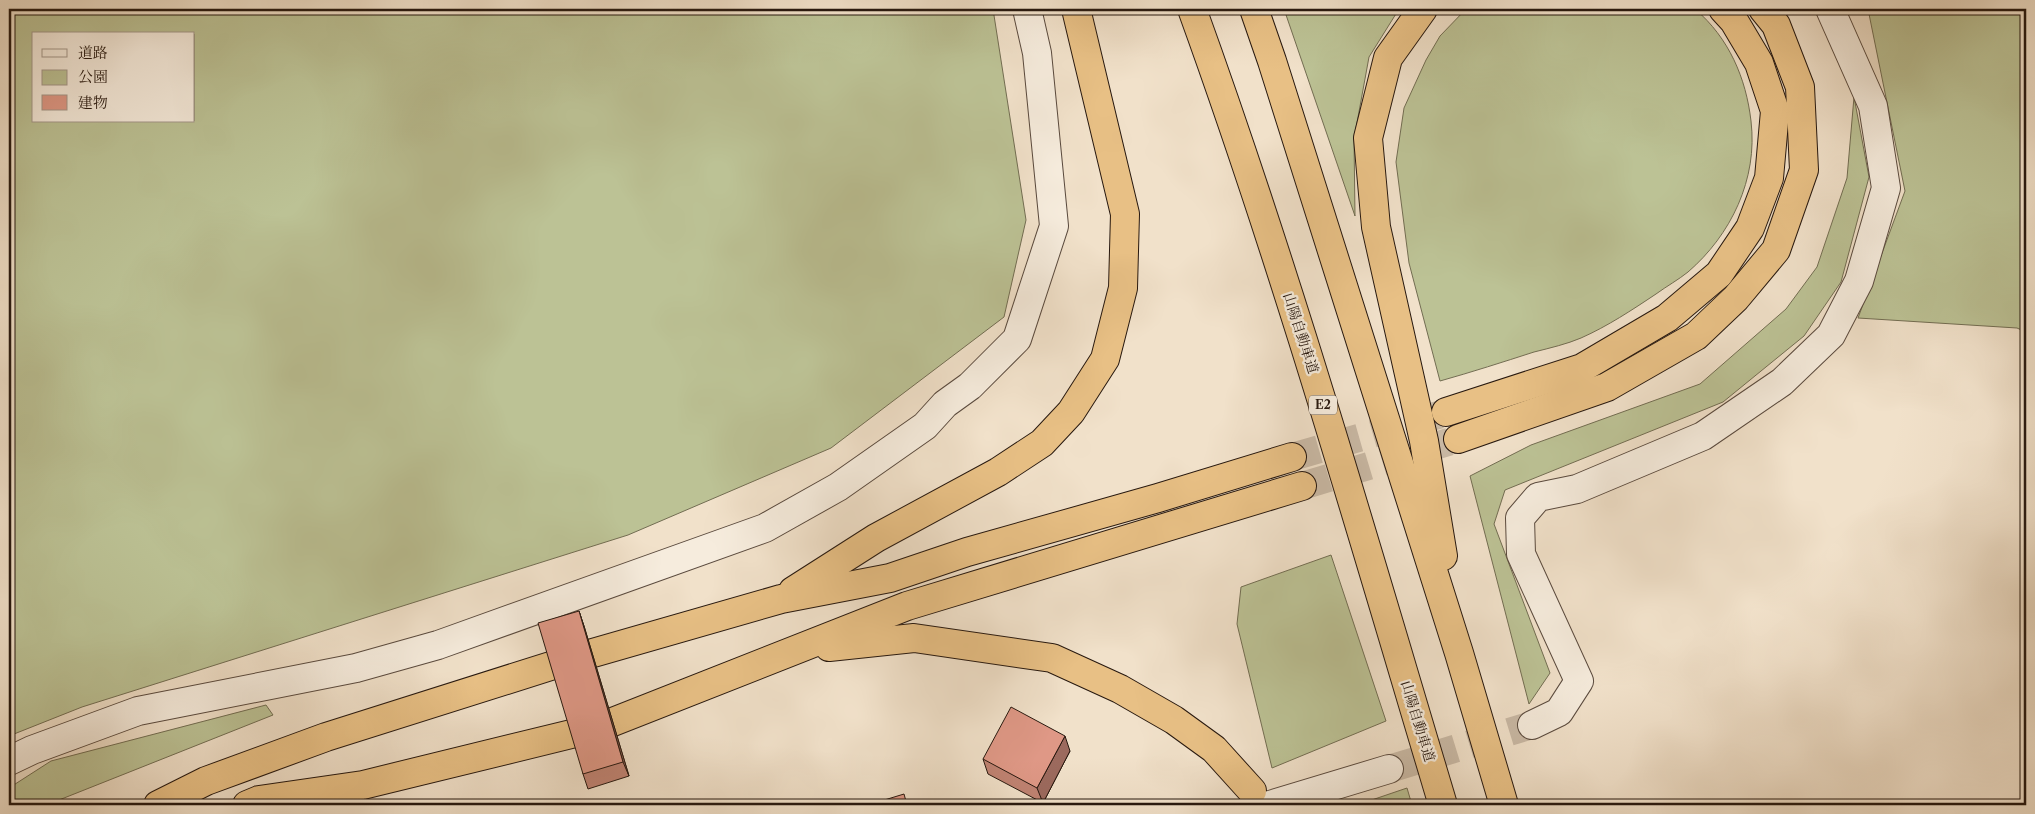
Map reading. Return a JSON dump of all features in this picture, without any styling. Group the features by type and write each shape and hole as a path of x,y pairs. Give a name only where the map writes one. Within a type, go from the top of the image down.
{"highway":[{"path":"781,599 876,538 998,472 1042,442 1072,412 1105,359 1122,288 1125,214 1076,9"},
{"name":"山陽自動車道","path":"1192,9 1220,85 1303,338 1443,805"},
{"path":"1254,9 1459,653 1504,805"},
{"path":"1423,9 1388,58 1368,138 1376,227 1424,441 1459,653"},
{"path":"1446,412 1582,368 1667,318 1719,274 1750,228 1769,178 1775,111 1759,63 1734,21 1723,9"},
{"path":"1458,439 1607,387 1696,336 1736,298 1776,250 1804,170 1800,87 1776,25 1763,9"},
{"path":"158,805 206,781 326,737 579,657 781,599 890,578 967,552 1158,498 1292,457"},
{"path":"246,805 259,800 363,785 600,727 907,606 1302,486"},
{"path":"793,650 914,638 1052,658 1120,688 1174,720 1214,750 1261,798"},
{"path":"328,805 363,785"}],"street":[{"path":"9,761 32,750 138,711 356,668 438,645 765,528 838,487 925,426 945,404 970,386 1017,338 1054,226 1037,53 1027,9"},
{"path":"1532,725 1559,712 1579,681 1522,554 1520,518 1538,497 1577,489 1703,436 1782,382 1831,335 1860,282 1886,188 1873,106 1830,9"},
{"path":"1261,798 1388,769"}],"green space":[{"path":"9,9 993,9 1026,220 1004,317 831,448 628,535 82,707 9,736"},
{"path":"1284,9 1399,9 1369,57 1354,139 1355,216"},
{"path":"1466,9 1695,9 1707,20 1726,46 1740,74 1749,105 1752,143 1745,185 1729,223 1717,241 1688,272 1620,318 1581,338 1440,381 1409,263 1396,162 1404,108 1426,60 1440,36"},
{"path":"1864,9 2026,9 2026,332 2017,328 1858,318 1905,191 1869,14"},
{"path":"1854,97 1869,177 1841,282 1804,336 1723,402 1505,490 1494,524 1550,673 1529,704 1470,476 1531,445 1700,384 1786,309 1817,267 1847,178"},
{"path":"1331,555 1386,721 1272,768 1237,624 1241,587"},
{"path":"266,705 273,715 59,800 52,805 9,805 9,788 51,761"},
{"path":"1407,788 1412,805 1357,805"}],"building":[{"path":"579,611 623,762 583,774 538,623"},
{"path":"1011,707 1065,736 1037,788 983,759"},
{"path":"904,794 907,805 868,805"}],"tunnel":[{"path":"1292,457 1442,414"},
{"path":"1302,486 1458,439"},
{"path":"1389,769 1532,725"}]}
